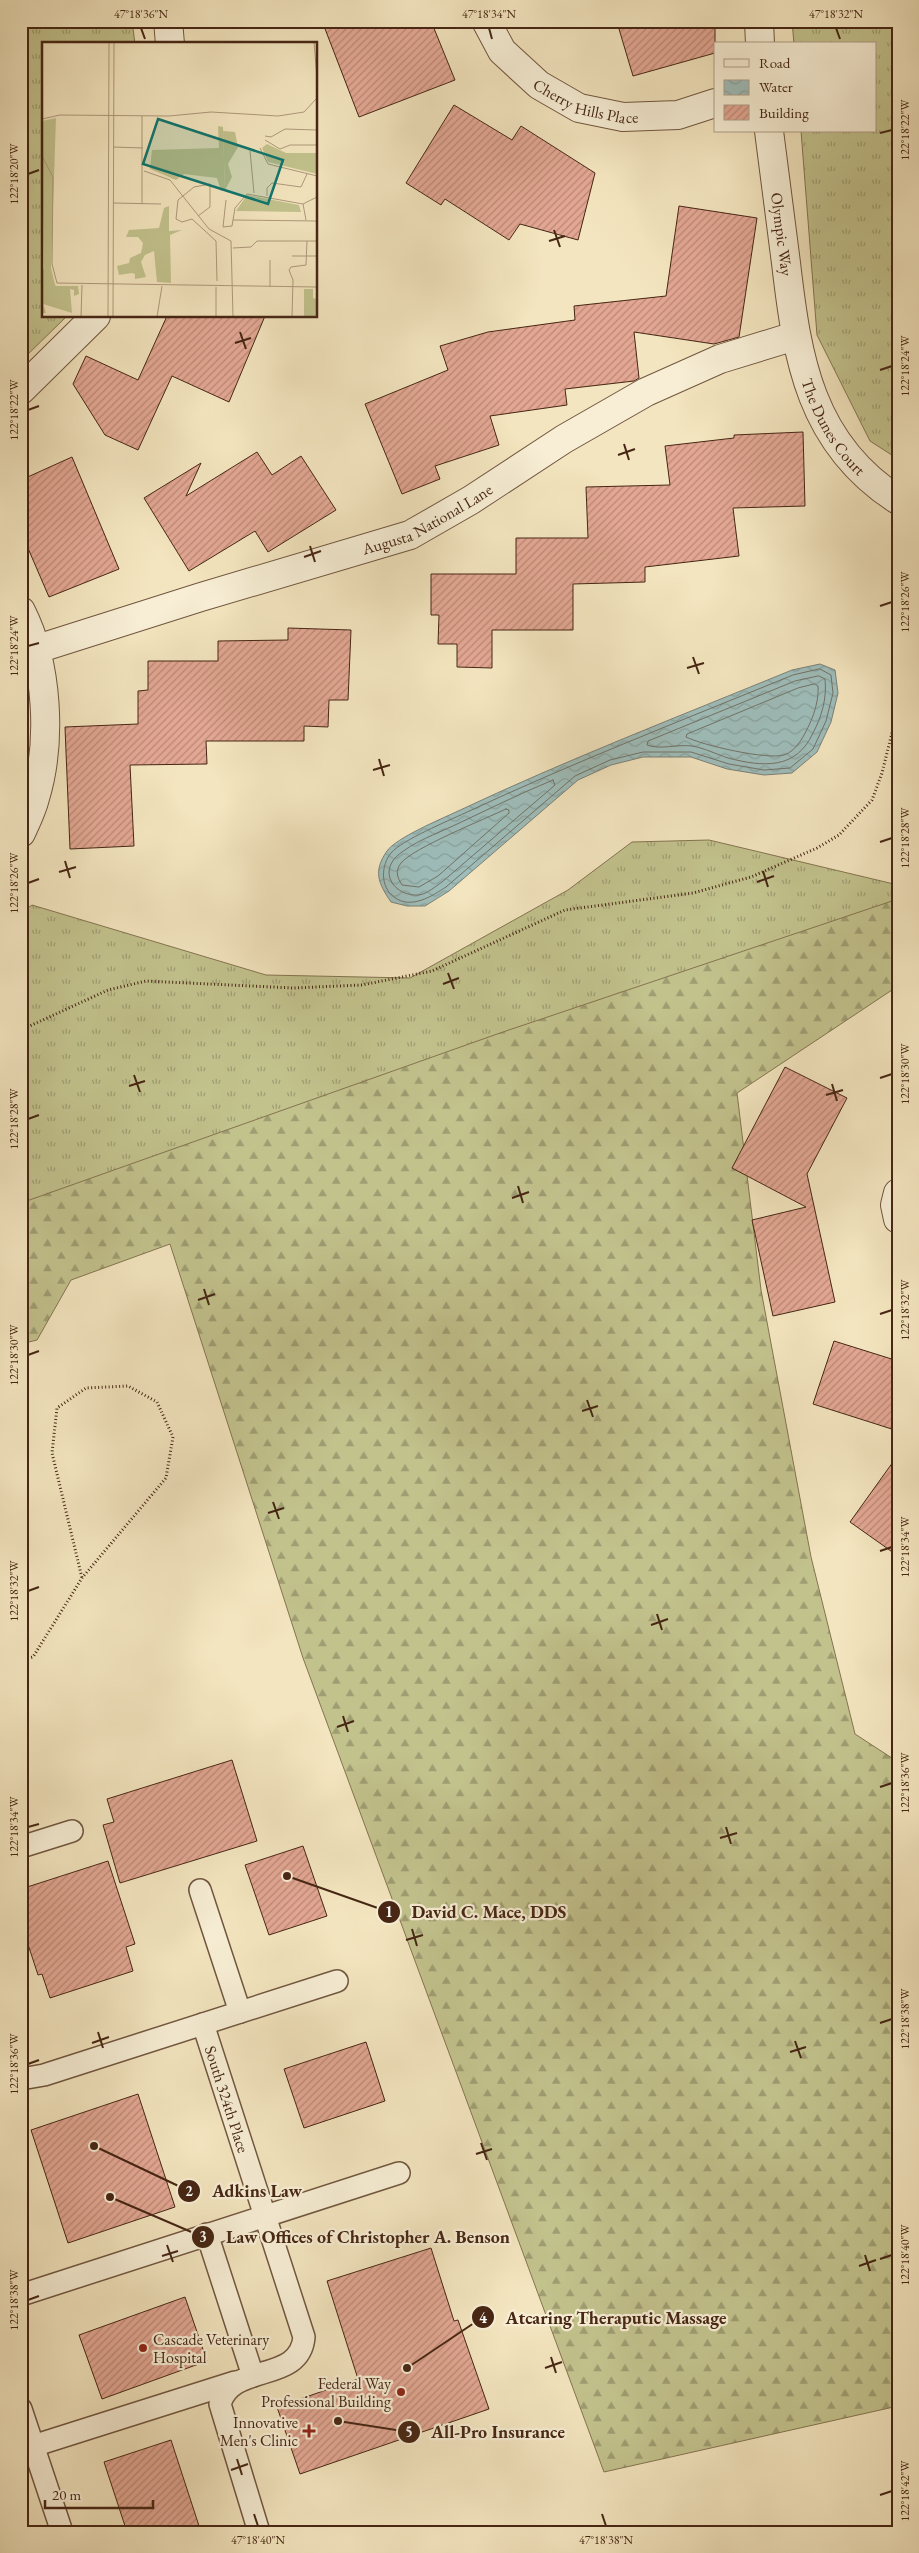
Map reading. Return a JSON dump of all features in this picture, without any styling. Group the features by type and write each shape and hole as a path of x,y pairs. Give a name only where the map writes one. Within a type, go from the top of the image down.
{"street":[{"path":"168,21 170,42"},
{"name":"Cherry Hills Place","path":"486,21 502,51 539,85 579,108 623,117 678,115 714,103"},
{"path":"759,21 760,42"},
{"name":"Olympic Way","path":"769,132 795,336"},
{"path":"21,390 94,318"},
{"name":"The Dunes Court","path":"795,336 807,381 823,418 836,441 868,480 898,500"},
{"name":"Augusta National Lane","path":"37,649 201,596 410,535 471,500 564,439 646,392 720,359 795,336"},
{"path":"21,611 37,649 44,697 45,744 36,797 21,833"},
{"path":"898,1193 895,1205 898,1219"}],"lane":[{"path":"21,1847 72,1831"},
{"path":"200,1890 240,2012"},
{"path":"21,2079 44,2075 336,1981"},
{"name":"South 324th Place","path":"203,2024 304,2337 303,2348 292,2362 247,2378 231,2386 223,2396 220,2410 259,2532"},
{"path":"22,2291 400,2173"},
{"path":"33,2446 247,2378 207,2234"},
{"path":"21,2409 62,2532"}],"path":[{"path":"21,1030 108,990 146,981 293,988 362,985 432,971 565,910 692,893 751,877 817,848 839,835 872,800 882,773 898,709"},
{"path":"21,1660 33,1657 82,1578 166,1478 173,1437 157,1402 128,1386 86,1388 57,1408 52,1453 82,1578"}],"green space":[{"path":"21,21 132,21 135,42 42,42 42,318 65,318 21,361"},
{"path":"792,21 898,21 898,459 870,441 817,335 801,132 876,132 876,42 794,42"},
{"path":"709,840 898,885 898,900 21,1204 21,913 32,905 266,975 410,978 568,890 632,842"},
{"path":"898,899 898,986 737,1093 761,1290 811,1557 855,1734 898,1762 898,2406 604,2472 303,1658 170,1244 71,1280 37,1340 21,1344 21,1203 500,1033"}],"water":[{"path":"820,664 835,670 838,693 831,722 817,752 792,773 764,775 727,769 691,757 643,757 611,765 578,780 449,891 425,906 407,906 391,902 383,889 380,883 379,871 387,851 399,840 419,829 539,774 623,739 792,670"}],"building":[{"path":"322,21 431,21 455,80 359,117"},
{"path":"645,21 715,21 714,53 633,76 619,29"},
{"path":"454,105 512,140 521,126 595,173 578,240 520,224 509,240 445,199 441,205 406,183"},
{"path":"679,206 757,218 739,337 714,344 634,332 639,378 634,381 565,389 567,405 490,416 499,445 435,466 440,479 402,494 365,404 448,370 440,346 488,332 575,320 574,306 666,296"},
{"path":"166,318 264,318 229,402 172,376 138,450 105,435 73,384 86,356 138,380"},
{"path":"803,432 805,506 733,508 739,556 645,567 645,582 573,584 573,630 492,630 492,668 457,667 457,644 438,644 439,615 431,615 431,574 516,574 516,538 588,538 586,487 670,485 665,446 734,438 734,435"},
{"path":"257,452 272,475 301,456 336,510 268,552 255,531 189,571 144,498 201,463 186,496"},
{"path":"72,457 119,569 49,597 21,532 21,480"},
{"path":"288,628 351,630 348,700 329,700 328,727 304,726 304,741 206,741 207,764 130,765 134,846 70,849 65,727 138,724 138,691 148,690 148,661 218,661 218,641 288,640"},
{"path":"785,1067 847,1098 807,1174 835,1302 773,1316 752,1220 806,1207 732,1168"},
{"path":"834,1341 898,1361 898,1431 813,1404"},
{"path":"898,1455 898,1556 850,1522"},
{"path":"232,1760 257,1841 120,1883 103,1825 114,1822 107,1799"},
{"path":"303,1846 327,1916 269,1935 245,1865"},
{"path":"108,1861 135,1944 126,1947 133,1971 50,1998 42,1974 38,1975 21,1923 21,1889"},
{"path":"366,2042 385,2101 304,2128 284,2069"},
{"path":"138,2094 175,2207 68,2243 31,2130"},
{"name":"Federal Way Professional Building","path":"431,2248 454,2321 458,2320 489,2409 300,2474 277,2407 358,2379 327,2281"},
{"name":"Cascade Veterinary Hospital","path":"185,2297 207,2361 102,2399 79,2335"},
{"path":"171,2440 201,2532 127,2532 104,2462"}],"place":[{"name":"David C. Mace, DDS","path":"287,1876"},
{"name":"Adkins Law","path":"94,2146"},
{"name":"Law Offices of Christopher A. Benson","path":"110,2197"},
{"name":"Cascade Veterinary Hospital","path":"143,2348"},
{"name":"Atcaring Theraputic Massage","path":"407,2368"},
{"name":"Federal Way Professional Building","path":"401,2392"},
{"name":"All-Pro Insurance","path":"338,2421"},
{"name":"Innovative Men's Clinic","path":"309,2431"}]}
